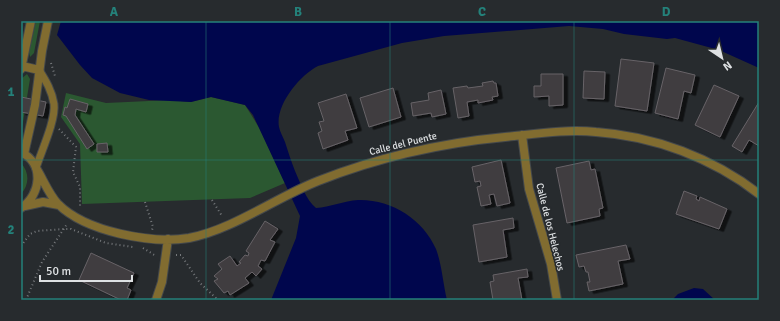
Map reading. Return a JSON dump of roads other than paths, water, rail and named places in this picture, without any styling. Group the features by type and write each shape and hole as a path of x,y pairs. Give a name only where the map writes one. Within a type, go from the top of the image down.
{"street":[{"path":"32,21 21,67 39,70"},
{"path":"22,153 35,105 39,70 48,21"},
{"name":"Calle del Puente","path":"22,207 43,202 59,205 90,224 118,234 150,238 189,238 212,231 307,185 378,160 416,150 470,140 522,135 595,132 627,136 692,154 722,169 759,194"},
{"name":"Calle de los Helechos","path":"522,135 529,189 550,264 557,300"},
{"name":"Calle del Puente","path":"22,153 36,168 59,205"},
{"path":"22,207 35,194 38,177 36,168"},
{"path":"156,300 162,282 167,256 168,239"}],"lane":[{"path":"36,168 53,117 54,106 49,86 39,70"}]}
